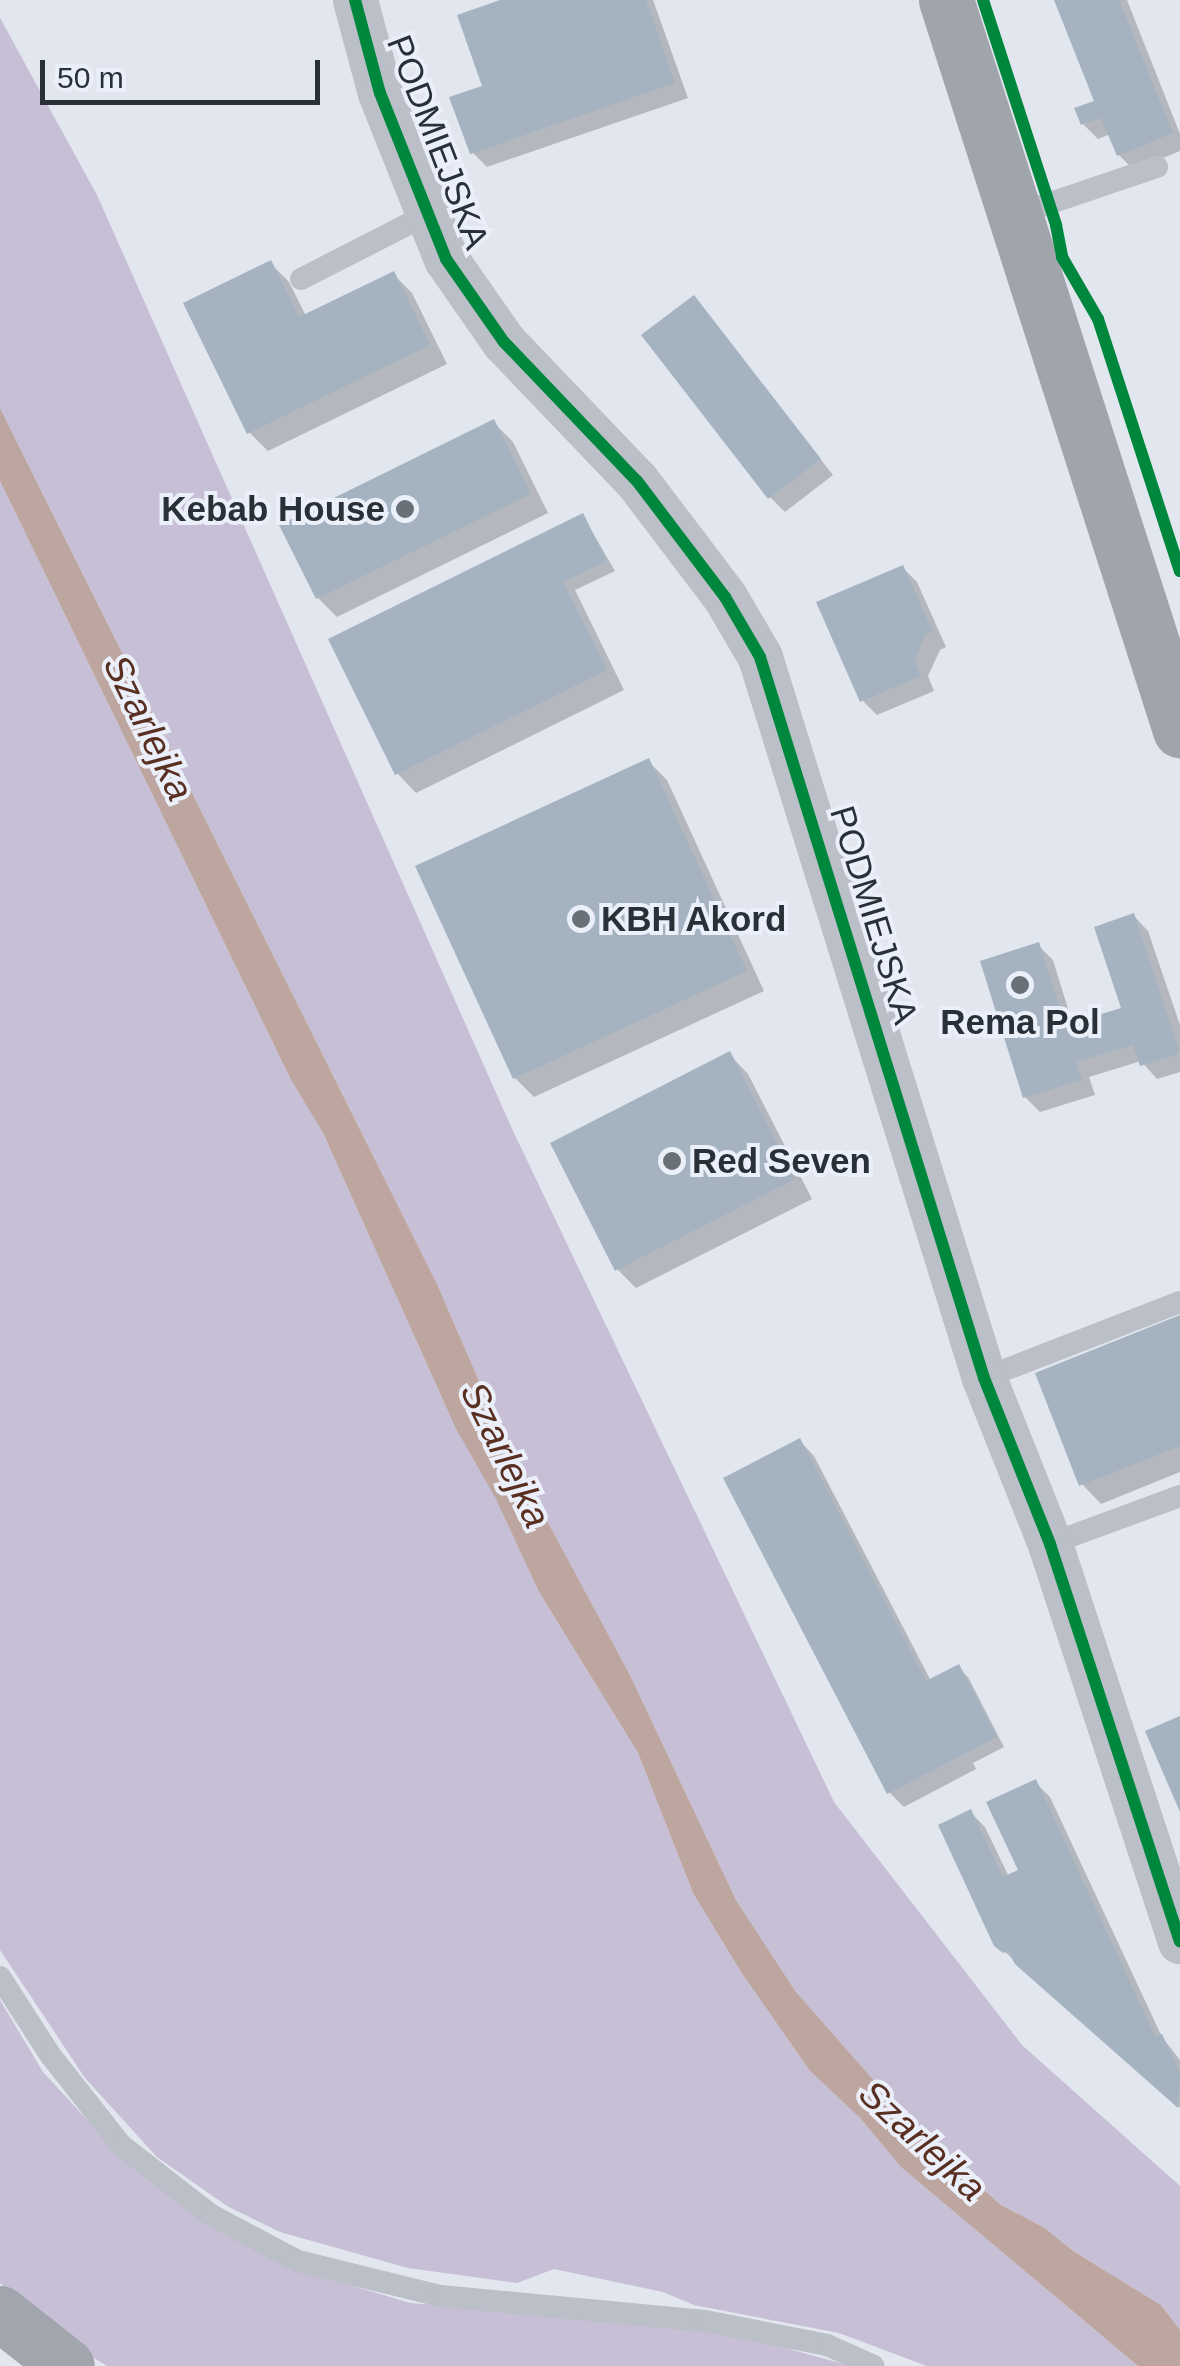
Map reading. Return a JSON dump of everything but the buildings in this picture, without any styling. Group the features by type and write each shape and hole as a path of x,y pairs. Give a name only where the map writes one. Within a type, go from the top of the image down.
{"highway":[{"path":"0,2313 67,2366"}],"main road":[{"path":"946,0 1180,730"}],"street":[{"name":"PODMIEJSKA","path":"355,0 380,93 446,259 504,342 637,481 726,598 760,657 984,1378 1050,1544 1179,1935"}],"lane":[{"path":"1015,215 1156,167"},
{"path":"301,279 428,214"},
{"path":"984,1378 1180,1302"},
{"path":"1050,1544 1180,1496"},
{"path":"0,1978 51,2056 121,2144 211,2215 298,2261 440,2296 704,2321 827,2345 874,2366"}],"shaded area":[{"path":"0,18 97,195 513,1131 834,1802 1022,2045 1180,2186 1180,2330 1161,2305 1073,2251 1045,2228 1001,2205 923,2136 796,1992 736,1900 630,1675 509,1450 437,1284 0,408"},
{"path":"0,481 291,1080 323,1133 456,1429 496,1498 539,1592 638,1753 693,1893 741,1972 810,2071 860,2118 902,2168 1138,2366 927,2366 839,2333 694,2305 663,2292 554,2269 517,2283 408,2268 280,2232 227,2206 157,2157 85,2078 0,1950"},
{"path":"0,2000 43,2072 104,2138 304,2271 410,2303 704,2326 851,2366 107,2366 60,2337 0,2283"}],"water":[{"name":"Szarlejka","path":"0,408 437,1284 509,1450 630,1675 736,1900 796,1992 923,2136 1001,2205 1045,2228 1073,2251 1161,2305 1180,2330 1180,2366 1138,2366 902,2168 860,2118 810,2071 741,1972 693,1893 638,1753 539,1592 496,1499 456,1429 323,1133 291,1080 0,481"}],"cycle path":[{"path":"355,0 380,93 446,259 504,342 637,481 725,597 760,657 984,1378 1050,1544 1180,1941"},
{"path":"983,0 1056,225 1062,257 1098,319 1180,571"}],"place":[{"name":"Kebab House","path":"405,509"},
{"name":"KBH Akord","path":"581,919"},
{"name":"Rema Pol","path":"1020,985"},
{"name":"Red Seven","path":"672,1161"}]}
